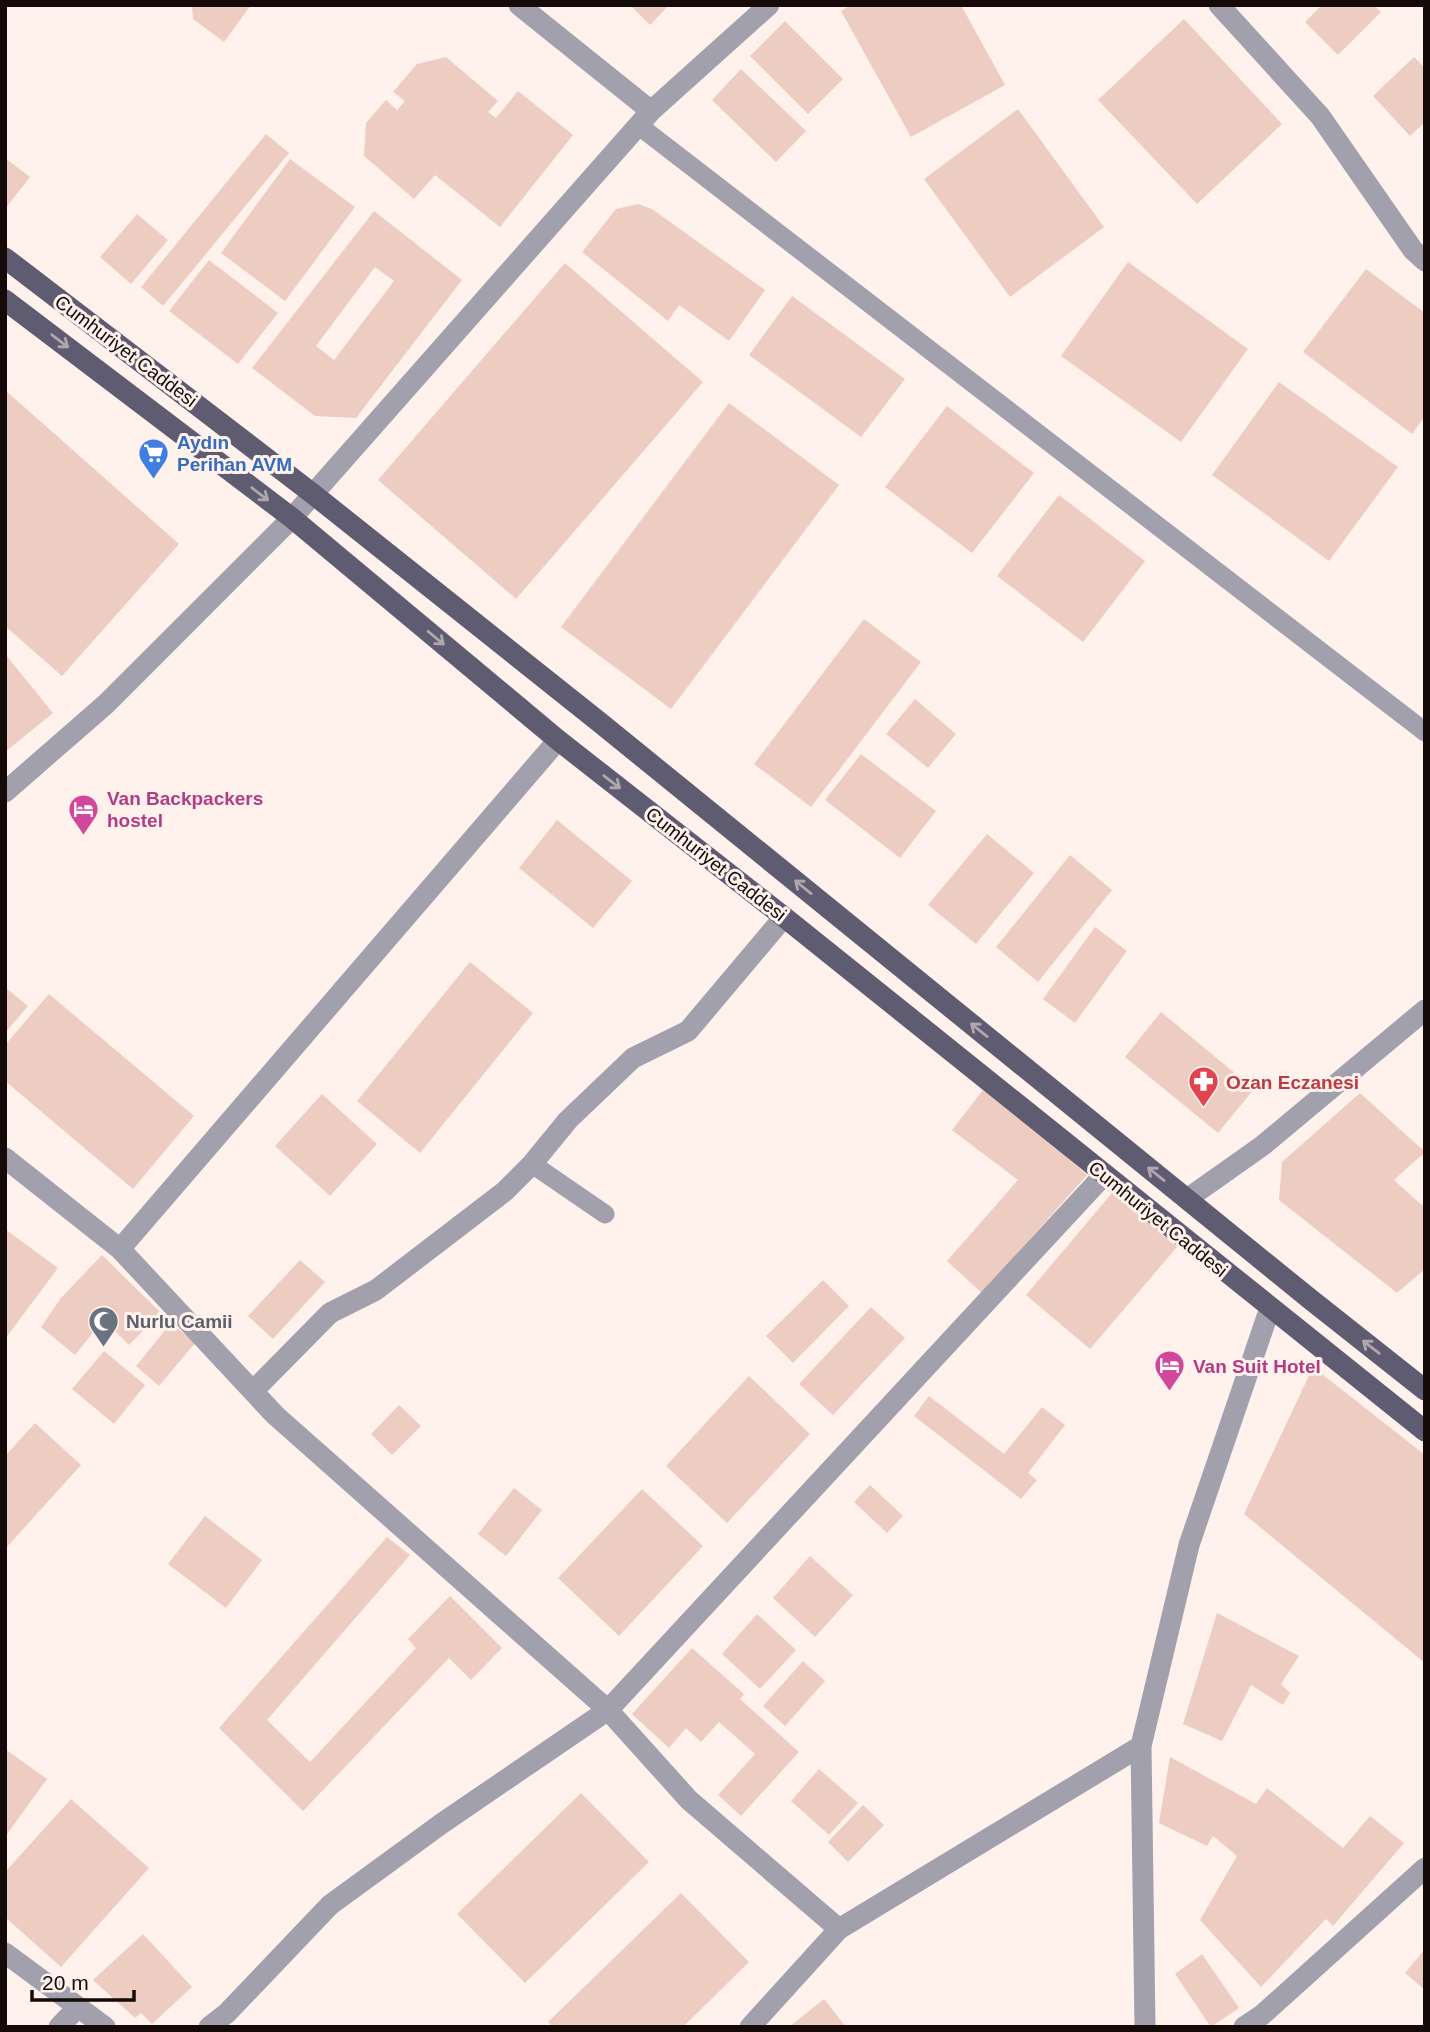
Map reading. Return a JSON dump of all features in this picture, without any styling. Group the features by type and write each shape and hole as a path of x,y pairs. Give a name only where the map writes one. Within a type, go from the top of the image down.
{"main road":[{"name":"Cumhuriyet Caddesi","path":"5,258 313,494 598,721 1425,1390"},
{"name":"Cumhuriyet Caddesi","path":"5,300 292,518 558,740 784,917 1425,1431"}],"street":[{"path":"519,5 645,118"},
{"path":"5,792 106,704 292,518 645,118 769,5"},
{"path":"1219,5 1320,116 1421,248"},
{"path":"120,1249 558,740"},
{"path":"253,1391 330,1312 376,1290 505,1191 532,1164 568,1120 633,1058 688,1031 784,917"},
{"path":"1187,1199 1262,1146 1425,1010"},
{"path":"5,1158 120,1249 275,1415 608,1710 689,1800 839,1929"},
{"path":"209,2027 227,2013 330,1905 608,1710 1104,1175"},
{"path":"1145,2027 1142,1746 1189,1545 1270,1308"},
{"path":"750,2027 839,1929 1142,1746"},
{"path":"1244,2027 1262,2015 1425,1868"},
{"path":"5,1953 105,2027"},
{"path":"59,2027 78,2008"}],"lane":[{"path":"645,118 1425,732"},
{"path":"532,1164 605,1214"}],"building":[{"path":"192,5 251,5 224,42 193,19"},
{"path":"630,5 669,5 650,25"},
{"path":"851,5 961,5 1005,85 911,137 841,11"},
{"path":"1322,5 1374,5 1381,12 1338,55 1305,22"},
{"path":"1184,19 1282,124 1197,204 1098,100"},
{"path":"785,21 843,79 808,114 750,56"},
{"path":"446,57 498,101 488,112 496,118 518,91 573,135 500,227 435,175 414,199 364,156 366,123 386,100 397,110 405,101 393,92 417,64"},
{"path":"1414,57 1425,68 1425,122 1410,136 1373,96"},
{"path":"741,69 806,131 776,162 712,100"},
{"path":"1018,109 1104,227 1010,297 924,179"},
{"path":"266,134 289,153 163,306 141,287"},
{"path":"5,158 30,177 5,209"},
{"path":"290,159 355,207 285,301 221,253"},
{"path":"638,204 652,209 765,290 729,341 679,305 668,321 582,252 616,209"},
{"path":"374,211 462,280 356,418 315,416 252,368","holes":["375,267 394,281 334,360 316,346"]},
{"path":"137,214 168,240 131,284 100,257"},
{"path":"209,260 278,313 238,364 169,311"},
{"path":"1128,262 1248,349 1181,442 1061,356"},
{"path":"565,263 703,382 516,599 378,480"},
{"path":"1366,269 1425,313 1425,416 1412,434 1303,352"},
{"path":"792,296 905,379 861,437 749,355"},
{"path":"1279,382 1398,467 1329,561 1212,475"},
{"path":"5,390 179,544 62,676 5,626"},
{"path":"729,403 839,485 671,709 561,627"},
{"path":"947,406 1034,473 972,553 885,487"},
{"path":"1059,495 1145,561 1083,642 997,576"},
{"path":"864,619 921,662 811,807 754,764"},
{"path":"5,654 53,713 5,752"},
{"path":"915,699 956,734 928,768 886,734"},
{"path":"861,754 936,811 900,858 825,800"},
{"path":"557,820 632,881 593,928 519,868"},
{"path":"987,834 1034,873 976,944 928,905"},
{"path":"1070,855 1112,890 1038,982 996,947"},
{"path":"1095,927 1127,951 1075,1023 1043,999"},
{"path":"470,962 533,1013 420,1153 357,1101"},
{"path":"5,987 28,1006 5,1033"},
{"path":"49,994 194,1116 133,1189 5,1081 5,1045"},
{"path":"1161,1012 1254,1089 1218,1133 1125,1057"},
{"path":"983,1090 1087,1175 982,1293 947,1261 1018,1180 952,1130"},
{"path":"1360,1093 1425,1152 1394,1180 1425,1208 1425,1269 1397,1293 1279,1200 1282,1162"},
{"path":"322,1094 377,1144 330,1196 275,1146"},
{"path":"1112,1193 1177,1247 1090,1349 1026,1295"},
{"path":"5,1229 58,1268 5,1339"},
{"path":"102,1255 161,1313 129,1345 114,1330 105,1340 95,1330 75,1355 41,1327 61,1298"},
{"path":"300,1260 325,1282 273,1339 248,1316"},
{"path":"823,1280 849,1306 793,1363 766,1336"},
{"path":"871,1307 905,1338 833,1415 799,1384"},
{"path":"171,1323 195,1343 159,1386 136,1366"},
{"path":"104,1351 145,1385 114,1424 72,1389"},
{"path":"1313,1367 1425,1455 1425,1663 1244,1514"},
{"path":"749,1376 810,1434 727,1523 666,1466"},
{"path":"929,1396 1004,1454 1042,1407 1065,1425 1028,1473 1037,1480 1021,1499 914,1416"},
{"path":"399,1405 421,1426 392,1455 371,1434"},
{"path":"35,1423 81,1465 5,1549 5,1456"},
{"path":"870,1485 903,1516 887,1533 854,1502"},
{"path":"514,1488 542,1510 506,1556 478,1534"},
{"path":"642,1489 703,1546 619,1636 558,1578"},
{"path":"205,1516 262,1560 226,1608 168,1564"},
{"path":"387,1537 410,1555 267,1720 310,1762 416,1648 408,1639 450,1596 502,1648 471,1680 449,1658 303,1811 219,1728"},
{"path":"810,1556 853,1595 815,1637 773,1598"},
{"path":"1217,1613 1299,1656 1281,1684 1290,1693 1283,1705 1251,1685 1222,1741 1183,1724"},
{"path":"757,1614 796,1650 760,1689 722,1654"},
{"path":"692,1648 744,1694 740,1699 799,1752 741,1816 718,1795 755,1754 719,1722 701,1742 686,1728 669,1748 632,1714"},
{"path":"803,1661 825,1681 785,1726 763,1706"},
{"path":"5,1749 47,1779 5,1837"},
{"path":"1170,1757 1256,1804 1267,1788 1343,1848 1370,1816 1404,1843 1333,1926 1326,1919 1261,1987 1200,1920 1237,1856 1213,1836 1207,1846 1159,1823"},
{"path":"819,1769 858,1803 829,1835 791,1801"},
{"path":"581,1793 649,1862 525,1983 457,1914"},
{"path":"71,1799 149,1868 61,1967 5,1917 5,1872"},
{"path":"863,1805 884,1825 848,1862 828,1842"},
{"path":"681,1893 749,1962 683,2027 553,2027 548,2022"},
{"path":"143,1934 192,1987 152,2024 141,2013 135,2018 93,1980"},
{"path":"1425,1949 1425,1990 1405,1973"},
{"path":"1202,1954 1239,2008 1211,2027 1175,1974"},
{"path":"824,1999 846,2027 789,2027"}],"place":[{"name":"Aydın Perihan AVM","path":"154,480"},
{"name":"Van Backpackers hostel","path":"84,836"},
{"name":"Ozan Eczanesi","path":"1203,1109"},
{"name":"Nurlu Camii","path":"103,1348"},
{"name":"Van Suit Hotel","path":"1170,1393"}]}
